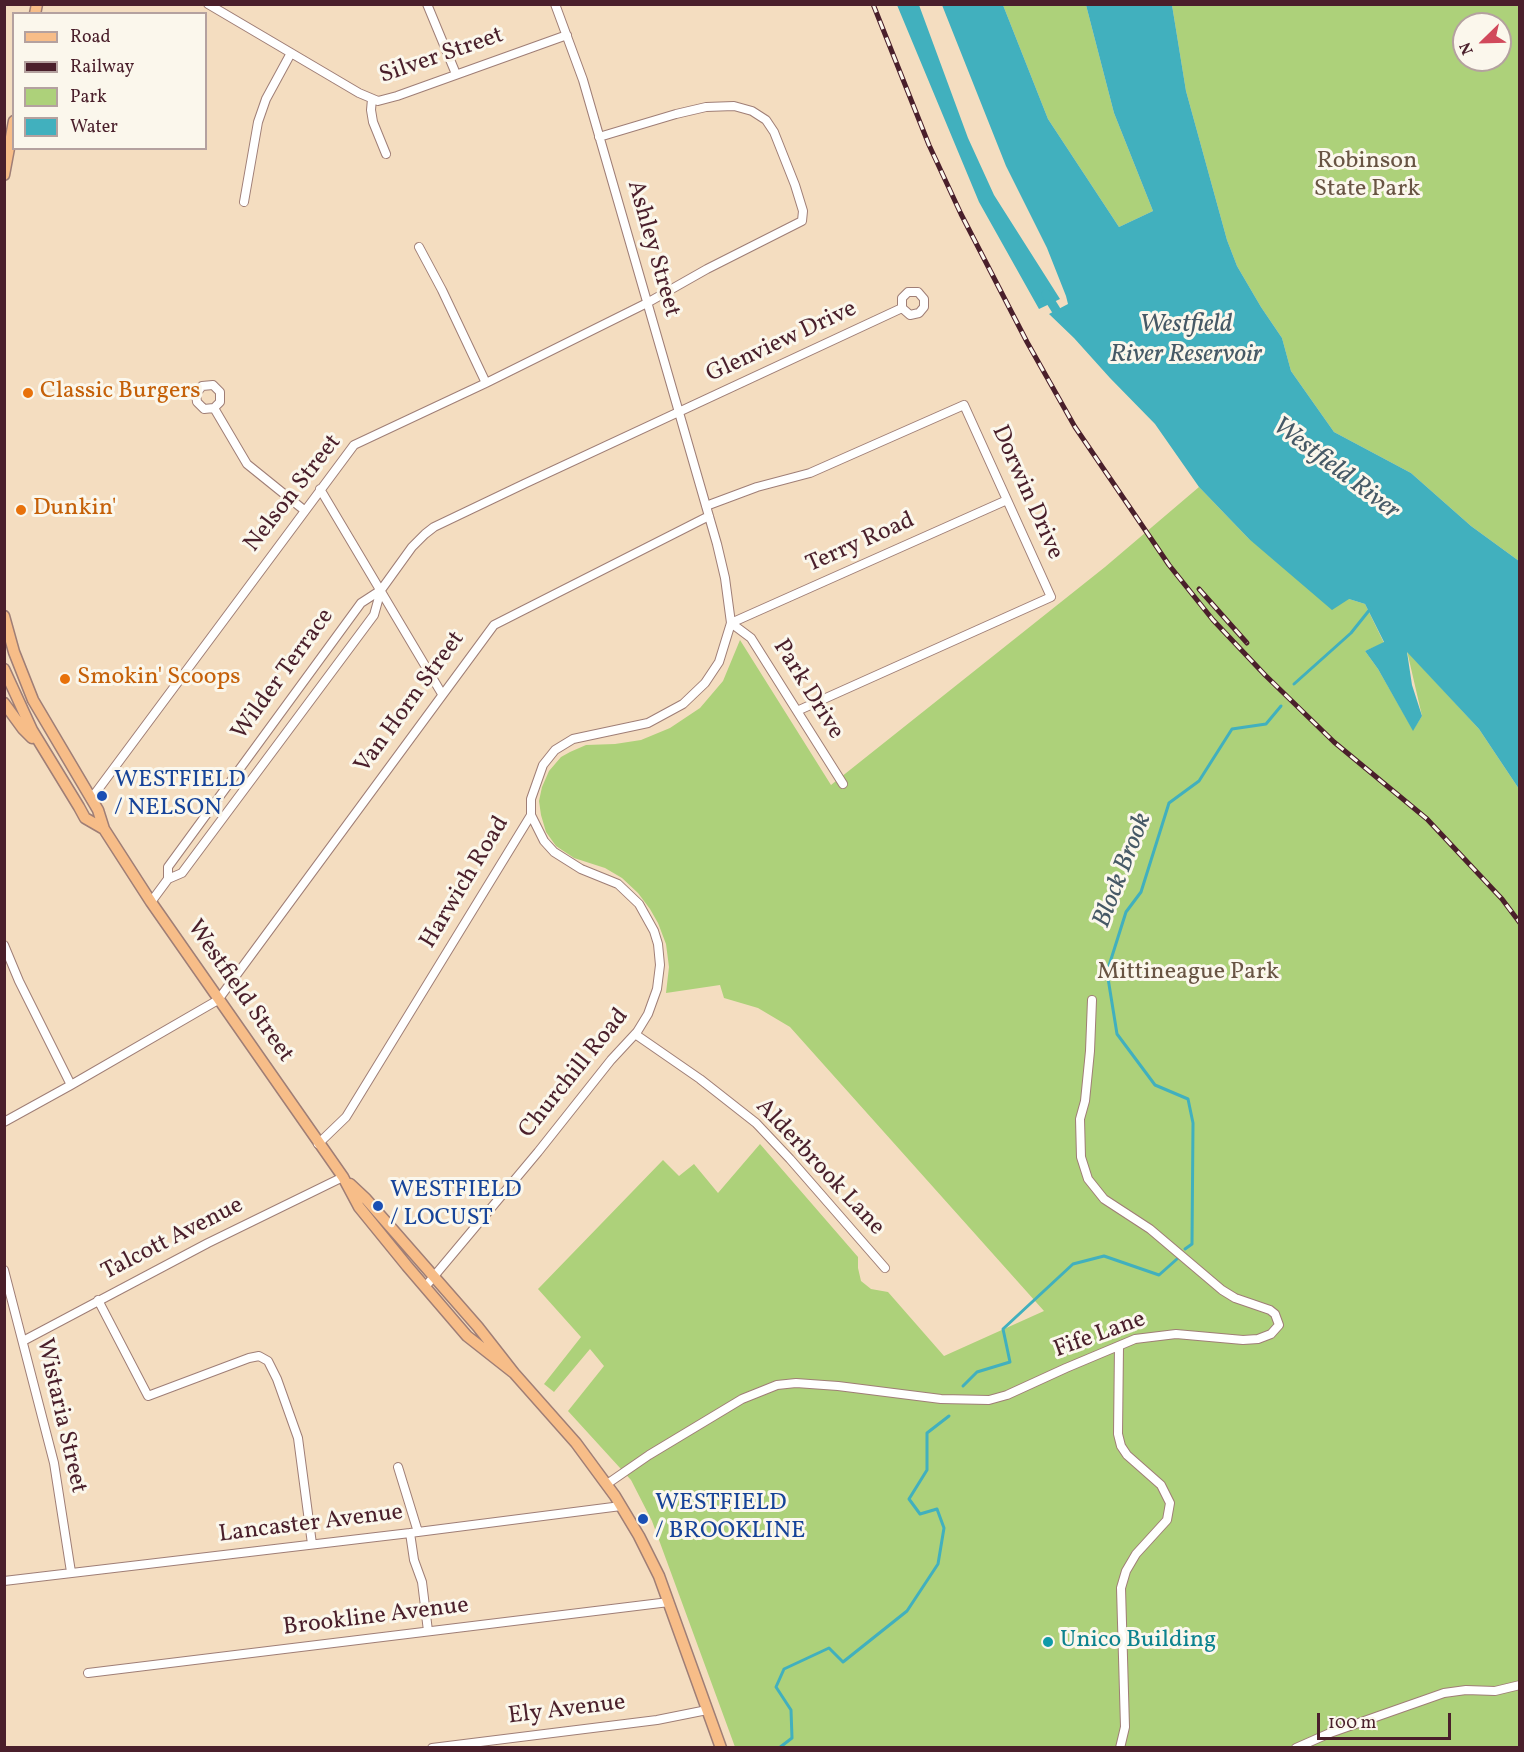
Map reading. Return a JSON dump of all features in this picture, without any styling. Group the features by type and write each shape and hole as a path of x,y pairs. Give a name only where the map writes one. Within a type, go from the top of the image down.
{"main road":[{"path":"4,175 7,142 12,127"},
{"name":"Westfield Street","path":"4,616 20,668 33,700 98,810 104,829 151,902 343,1177 359,1207 467,1336 514,1373"},
{"name":"Westfield Street","path":"4,669 22,711 85,818 104,829"},
{"path":"4,703 23,729 43,749"},
{"name":"Westfield Street","path":"343,1177 366,1199 478,1327 514,1373 571,1436 607,1484 650,1555 721,1748"}],"street":[{"name":"Silver Street","path":"208,4 372,99 386,99 567,34"},
{"path":"427,4 456,74"},
{"name":"Ashley Street","path":"555,4 575,56 706,506"},
{"path":"244,202 258,122 267,99 291,53"},
{"path":"372,99 373,122 386,154"},
{"name":"Nelson Street","path":"91,799 354,445 647,303 707,269 798,224 803,217 800,200 772,127 762,117 747,108 726,105 706,107 599,137"},
{"path":"419,247 486,383"},
{"name":"Glenview Drive","path":"679,413 902,308"},
{"name":"Dorwin Drive","path":"706,506 757,487 810,472 964,405 1051,597 796,711"},
{"path":"214,408 247,464 304,510"},
{"name":"Wilder Terrace","path":"168,879 168,867 296,692 362,603 381,590 418,539 434,526 679,413"},
{"path":"320,489 442,694"},
{"name":"Terry Road","path":"731,623 1007,500"},
{"name":"Harwich Road","path":"318,1144 346,1117 531,815 531,799 536,780 543,765 555,750 564,743 583,735 627,729 648,723 683,704 705,683 719,662 731,623 725,578 706,506"},
{"name":"Van Horn Street","path":"218,1000 488,631 497,622 709,516"},
{"name":"Wilder Terrace","path":"151,902 168,879 182,873 374,615 381,590"},
{"name":"Park Drive","path":"731,623 751,638 843,784"},
{"path":"296,692 310,701"},
{"path":"230,782 242,792"},
{"name":"Churchill Road","path":"425,1287 538,1152 611,1060 635,1034 648,1014 657,989 660,958 654,931 644,911 626,890 609,879 581,869 554,852 544,841 531,815"},
{"path":"4,945 23,991 71,1085"},
{"path":"4,1122 218,1000"},
{"name":"Fife Lane","path":"607,1484 649,1455 742,1399 777,1385 796,1383 941,1399 989,1400 1007,1395 1135,1339 1176,1334 1243,1340 1271,1334 1279,1325 1275,1314 1270,1310 1238,1300 1222,1290 1150,1229 1104,1199 1088,1179 1081,1157 1080,1119 1085,1101 1092,1000"},
{"name":"Alderbrook Lane","path":"635,1034 700,1079 756,1123 885,1268"},
{"name":"Talcott Avenue","path":"23,1341 208,1242 343,1177"},
{"name":"Wistaria Street","path":"4,1270 54,1463 71,1572"},
{"path":"98,1300 148,1396 249,1358 259,1356 264,1358 277,1379 298,1438 312,1544"},
{"path":"1119,1346 1118,1434 1121,1446 1127,1455 1161,1485 1170,1503 1167,1520 1136,1554 1126,1571 1120,1588 1125,1727 1120,1748"},
{"path":"398,1467 414,1533 414,1560 422,1582 428,1631"},
{"name":"Lancaster Avenue","path":"4,1581 414,1533 621,1506"},
{"name":"Brookline Avenue","path":"88,1673 669,1602"},
{"path":"1296,1748 1330,1733 1444,1693 1466,1689 1495,1691 1520,1685"},
{"name":"Ely Avenue","path":"432,1748 657,1720 707,1710"}],"green space":[{"path":"1003,5 1086,5 1114,113 1153,211 1119,227 1048,119"},
{"name":"Robinson State Park","path":"1172,5 1519,5 1519,561 1471,526 1411,473 1334,432 1291,371 1282,338 1237,266 1227,240 1186,91"},
{"name":"Mittineague Park","path":"1199,487 1249,539 1349,599 1365,604 1384,643 1365,651 1413,730 1422,716 1407,651 1479,729 1519,789 1519,1747 735,1747 652,1521 631,1480 568,1411 604,1366 590,1349 554,1392 544,1384 581,1337 538,1289 663,1160 679,1176 694,1164 718,1193 760,1144 858,1257 861,1281 871,1289 888,1292 944,1356 1044,1311 790,1027 758,1008 724,998 720,985 666,993 669,967 666,944 650,909 638,893 622,878 605,868 574,858 556,846 546,832 541,815 539,801 542,787 549,771 561,757 570,752 586,745 641,740 670,728 700,708 723,681 740,640 831,785 1105,567"}],"water":[{"path":"897,5 919,5 968,138 994,195 1060,299 1039,309 979,202"},
{"name":"Westfield River Reservoir","path":"942,5 1003,5 1048,119 1119,227 1153,211 1114,113 1086,5 1172,5 1186,91 1227,240 1237,266 1282,338 1291,371 1334,432 1411,473 1471,526 1519,561 1519,789 1479,729 1407,652 1412,685 1422,716 1413,731 1378,669 1365,651 1384,642 1365,604 1349,599 1332,610 1249,539 1199,487 1155,424 1049,314 1068,304 1066,296 1047,248 1006,166"}],"waterway":[{"path":"1046,294 1056,310"},
{"name":"Block Brook","path":"1294,684 1351,633 1371,608"},
{"name":"Block Brook","path":"1185,1249 1192,1244 1193,1123 1188,1099 1155,1085 1117,1034 1107,972 1126,912 1141,892 1169,803 1199,781 1232,729 1266,724 1281,706"},
{"name":"Block Brook","path":"963,1386 977,1372 1010,1362 1003,1329 1073,1264 1104,1256 1159,1275 1177,1259"},
{"name":"Block Brook","path":"779,1748 792,1738 791,1710 776,1687 784,1669 829,1648 843,1662 907,1611 938,1564 944,1528 937,1509 920,1514 909,1499 927,1470 927,1433 949,1416"}],"railway":[{"path":"873,4 929,145 961,214 1027,342 1075,427 1169,565 1213,620 1265,675 1334,742 1427,819 1502,899 1520,923"},
{"path":"1199,589 1247,643"}],"place":[{"name":"Classic Burgers","path":"28,393"},
{"name":"Dunkin'","path":"21,510"},
{"name":"Smokin' Scoops","path":"65,679"},
{"name":"WESTFIELD / NELSON","path":"102,796"},
{"name":"WESTFIELD / LOCUST","path":"378,1206"},
{"name":"WESTFIELD / BROOKLINE","path":"643,1519"},
{"name":"Unico Building","path":"1048,1642"}],"water label":[{"name":"Westfield River","path":"1335,470"}]}
